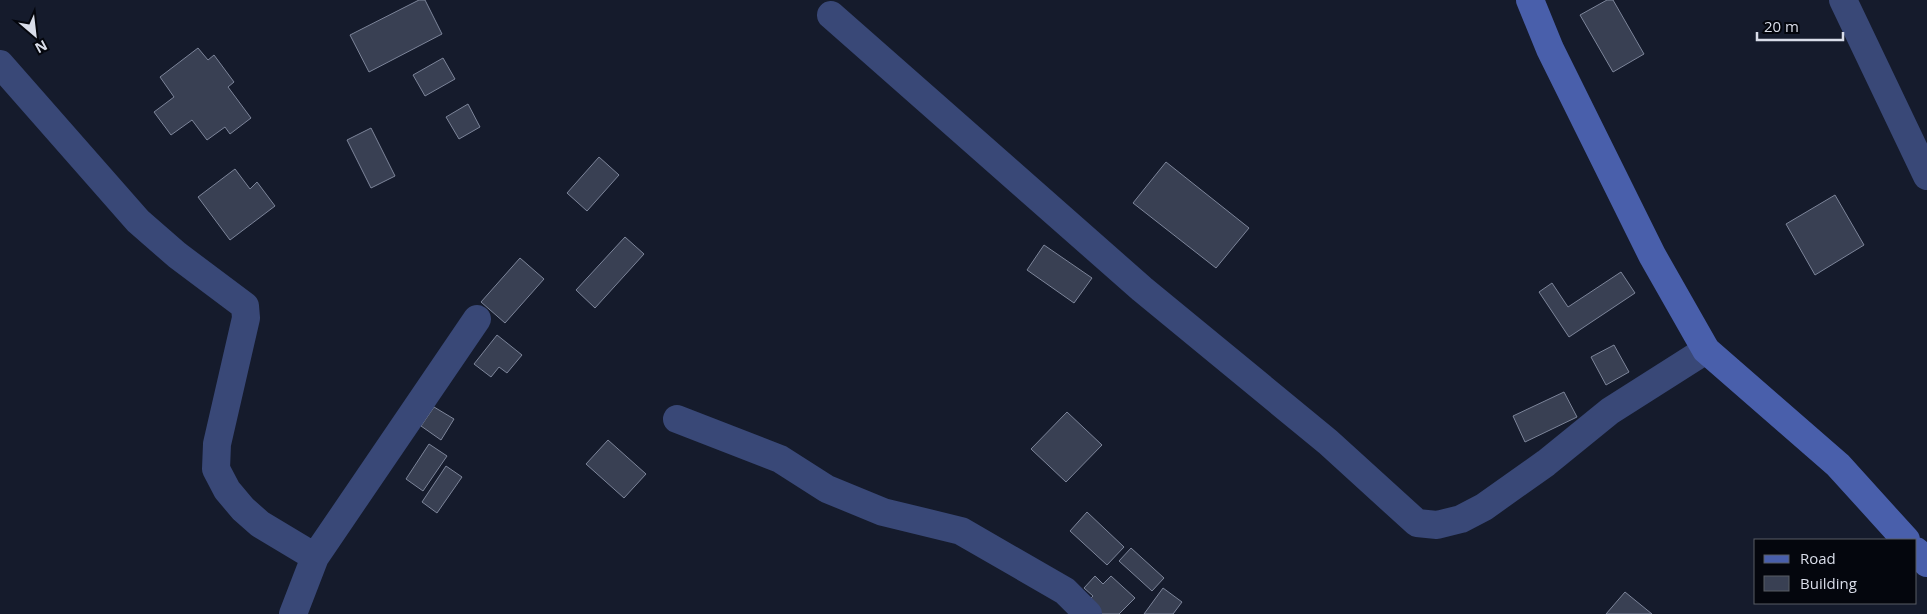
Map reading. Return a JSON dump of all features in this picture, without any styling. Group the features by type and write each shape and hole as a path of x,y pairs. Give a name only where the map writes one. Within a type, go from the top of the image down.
{"street":[{"path":"1530,0 1550,49 1652,255 1706,350 1838,465 1905,539"},
{"path":"1843,0 1927,176"},
{"path":"831,15 1142,289 1328,442 1417,523 1437,525 1460,519 1484,507 1546,463 1610,411 1706,350"},
{"path":"0,64 138,221 177,255 245,306 246,318 217,444 216,468 227,490 243,509 260,524 314,557"},
{"path":"294,614 314,557 477,320"},
{"path":"677,419 780,459 827,489 883,512 961,531 1065,591 1088,614"},
{"path":"1917,552 1927,563"}],"building":[{"path":"419,0 425,0 442,34 369,72 350,35"},
{"path":"1607,0 1613,0 1644,54 1613,72 1580,15"},
{"path":"198,48 208,60 214,55 234,82 228,87 251,118 230,134 225,127 207,140 192,120 171,135 154,112 174,97 160,77"},
{"path":"443,58 455,79 425,96 413,75"},
{"path":"468,104 480,127 459,139 446,117"},
{"path":"371,128 395,176 371,188 347,140"},
{"path":"599,157 619,175 587,211 567,193"},
{"path":"1166,162 1249,228 1216,268 1133,203"},
{"path":"235,169 250,189 257,182 275,206 230,240 198,197"},
{"path":"1835,195 1864,245 1815,275 1786,224"},
{"path":"625,237 644,254 595,308 576,290"},
{"path":"1044,245 1092,278 1074,303 1027,270"},
{"path":"520,258 544,279 505,323 481,302"},
{"path":"1621,272 1635,293 1569,337 1539,292 1552,283 1568,307"},
{"path":"497,335 522,355 507,373 499,367 491,377 474,364"},
{"path":"1614,345 1629,372 1606,385 1591,357"},
{"path":"1564,392 1577,417 1525,442 1513,416"},
{"path":"434,407 454,419 441,440 421,426"},
{"path":"1067,412 1102,445 1066,482 1031,449"},
{"path":"608,440 646,474 624,498 586,464"},
{"path":"429,444 447,456 423,491 406,479"},
{"path":"446,466 462,477 437,513 422,502"},
{"path":"1087,512 1124,547 1107,565 1070,531"},
{"path":"1131,548 1164,578 1152,591 1119,561"},
{"path":"1095,576 1103,584 1111,576 1135,598 1119,614 1096,614 1085,604 1093,596 1084,588"},
{"path":"1163,588 1182,602 1173,614 1144,614"},
{"path":"1625,592 1652,614 1606,614"}]}
